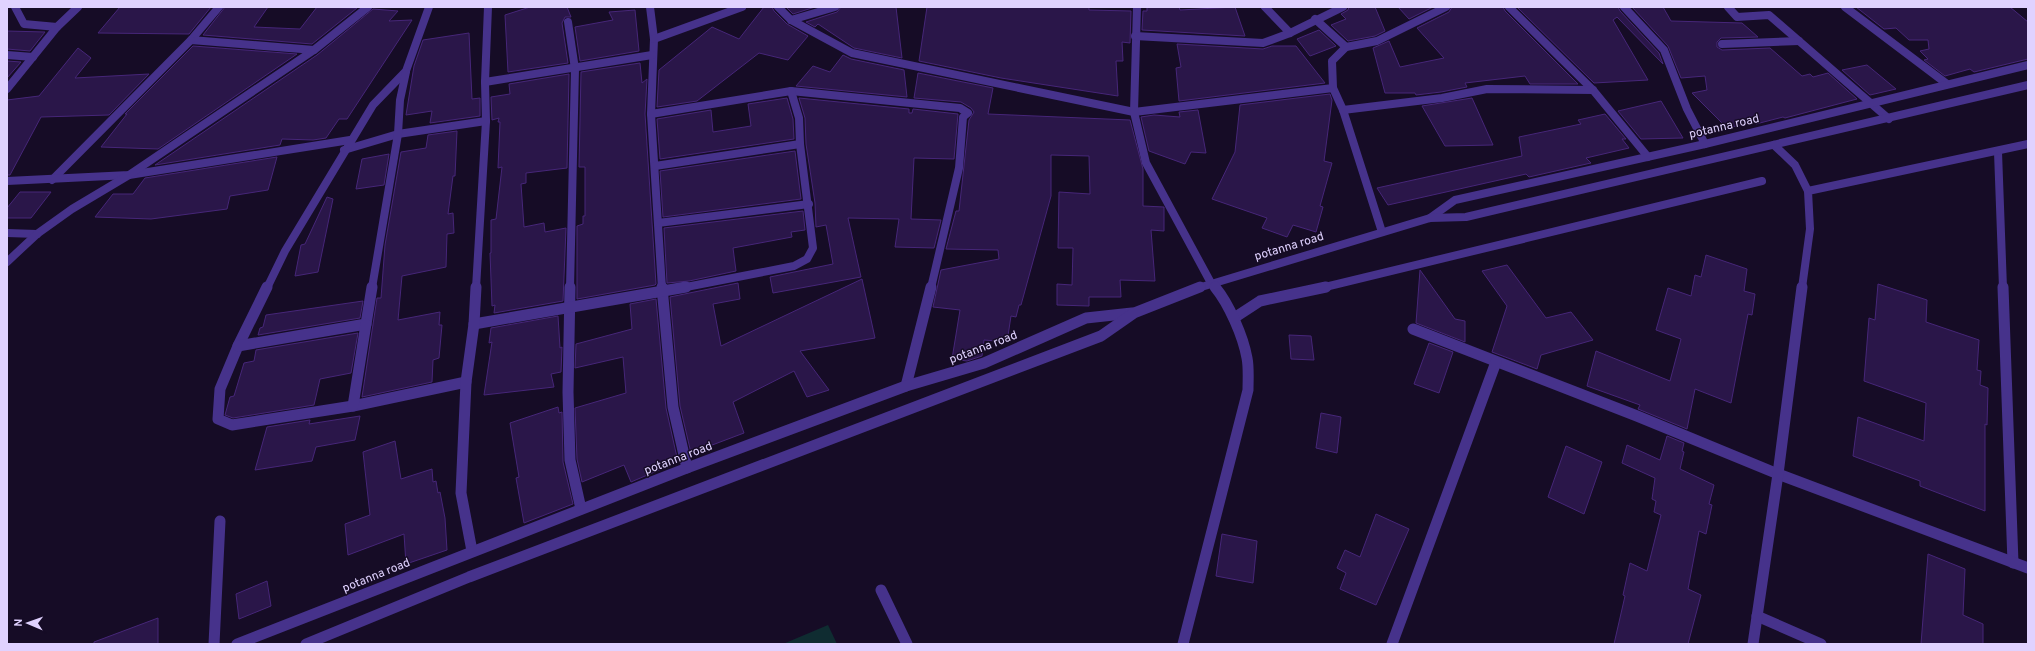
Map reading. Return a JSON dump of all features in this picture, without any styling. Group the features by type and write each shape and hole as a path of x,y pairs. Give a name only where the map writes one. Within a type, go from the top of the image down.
{"street":[{"path":"15,7 24,24 57,27"},
{"path":"7,90 57,27 78,7"},
{"path":"52,180 191,40 220,7"},
{"path":"7,262 37,234 72,209 129,175 314,50 368,7"},
{"path":"353,406 398,134 400,100 406,70 429,7"},
{"path":"472,551 461,493 466,382 474,324 486,121 485,82 488,7"},
{"path":"650,7 654,39 652,54 651,114 662,292 673,407 687,468"},
{"path":"654,39 742,7"},
{"path":"778,7 791,20 852,53 1134,112 1333,88"},
{"path":"791,20 835,7"},
{"path":"1137,7 1134,112 1146,163 1211,283 1225,299 1233,315 1248,358 1248,390 1182,644"},
{"path":"1265,7 1290,33"},
{"path":"1135,36 1263,43 1290,33 1315,19 1343,7"},
{"path":"1382,232 1343,110 1333,88 1332,61 1346,47 1377,41 1446,7"},
{"path":"1509,7 1593,90 1648,157"},
{"path":"1624,7 1664,50 1688,109 1705,144"},
{"path":"1728,7 1737,17 1769,15 1889,119"},
{"path":"1845,7 1947,84"},
{"path":"1315,19 1346,47"},
{"path":"568,22 574,69 568,392 570,460 581,509"},
{"path":"191,40 314,50"},
{"path":"1722,44 1798,41"},
{"path":"485,82 574,69 652,54"},
{"path":"7,55 33,57"},
{"name":"potanna road","path":"1430,218 1455,200 1705,144 1873,104 1947,84 2028,66"},
{"path":"406,70 373,105 346,144 285,251 238,346 220,389 218,419 232,425 353,406 466,382"},
{"name":"potanna road","path":"306,644 469,577 1101,336 1134,313 1211,283 1430,218 1466,217 1889,119 2028,85"},
{"path":"1343,110 1442,98 1487,89 1593,90"},
{"path":"651,114 790,91 960,108 968,113 963,117 956,182 906,386"},
{"path":"474,324 662,292 794,266 806,259 813,248 809,204 800,144 799,118 790,91"},
{"path":"7,181 52,180 129,175 322,145 346,144 398,134 486,121"},
{"path":"655,166 800,144"},
{"path":"1808,191 1998,152 2028,144"},
{"path":"1753,644 1778,474 1810,229 1808,191 1797,166 1786,154 1774,145"},
{"path":"1998,152 2013,563"},
{"path":"1233,315 1260,301 1332,286 1762,181"},
{"path":"658,224 809,204"},
{"path":"7,233 37,234"},
{"name":"potanna road","path":"237,644 687,468 906,386 984,363 1086,318 1134,313"},
{"path":"238,346 366,324"},
{"path":"1413,329 1637,416 1778,474 2028,568"},
{"path":"1392,644 1496,362"},
{"path":"214,644 220,522"},
{"path":"881,590 907,644"},
{"path":"1757,616 1821,644"}],"green space":[{"path":"828,625 837,644 783,644"}],"building":[{"path":"120,7 211,7 189,34 98,33"},
{"path":"225,7 268,7 254,27 300,29 317,7 357,8 312,44 203,35"},
{"path":"530,7 567,7 571,17 565,17 562,23 568,63 508,72 505,15"},
{"path":"764,7 772,7 787,24 808,36 788,60 759,53 697,101 657,107 659,70 712,27 739,39"},
{"path":"786,7 815,7 793,14"},
{"path":"841,7 896,7 902,58 854,48 818,24 815,27 806,22 837,12"},
{"path":"927,7 1089,7 1089,10 1131,11 1130,43 1122,42 1123,61 1116,61 1118,96 1001,78 919,61"},
{"path":"1147,7 1179,7 1180,10 1235,7 1245,36 1142,30 1143,11 1147,11"},
{"path":"1349,7 1375,7 1385,31 1375,36 1348,41 1331,25 1346,19 1341,14 1348,10"},
{"path":"1398,7 1433,7 1409,19"},
{"path":"1452,7 1503,7 1505,11 1578,84 1530,84 1525,76 1465,83 1467,87 1441,92 1416,95 1415,93 1385,93 1373,48 1389,41 1400,67 1444,58 1417,28 1449,12"},
{"path":"1517,7 1618,7 1659,53 1663,64 1617,17 1613,20 1648,80 1594,83"},
{"path":"1632,7 1663,7 1671,21 1742,23 1758,37 1721,38 1717,42 1717,47 1722,50 1770,48 1802,76 1810,74 1813,77 1828,73 1857,99 1785,118 1783,117 1756,124 1754,122 1727,128 1692,93 1707,90 1705,76 1681,78 1668,46"},
{"path":"1856,7 2010,7 2028,22 2028,59 1974,72 1970,69 1945,76 1924,60 1928,59 1920,51 1929,49 1928,40 1909,40 1896,28 1884,29"},
{"path":"373,9 398,11 389,21 412,20 347,119 339,119 326,138 313,140 282,139 280,145 155,165 317,55"},
{"path":"635,10 639,51 580,61 575,27 613,20 609,12"},
{"path":"1319,30 1336,46 1310,56 1297,39"},
{"path":"7,31 45,32 30,51 7,49"},
{"path":"469,33 472,99 480,98 480,116 430,123 432,111 406,115 414,66 423,40"},
{"path":"1177,44 1263,49 1272,46 1296,46 1325,83 1179,101 1176,68 1181,67"},
{"path":"193,46 297,54 158,149 101,147 127,114 125,114"},
{"path":"78,48 91,58 75,78 149,74 109,115 41,117 10,175 7,175 7,100 39,96"},
{"path":"843,55 851,59 904,70 907,97 796,86 813,66 830,72"},
{"path":"7,61 21,62 7,78"},
{"path":"640,63 642,83 647,79 645,114 656,284 577,299 577,226 583,224 583,216 585,216 585,167 579,167 581,72"},
{"path":"1867,65 1896,89 1870,95 1842,70"},
{"path":"918,73 993,88 988,114 1130,120 1143,169 1143,206 1164,207 1164,231 1151,230 1155,281 1120,280 1121,297 1089,297 1089,306 1057,305 1057,284 1072,285 1073,248 1058,248 1059,192 1090,194 1089,156 1051,155 1051,196 1021,305 1019,305 1016,317 1011,316 1007,342 984,340 982,356 967,361 952,359 960,310 933,307 941,270 999,259 998,250 946,249 956,211 959,211 969,120 974,112 971,108 961,102 914,98"},
{"path":"569,74 567,168 526,173 526,183 521,184 524,227 544,223 545,232 566,228 563,301 494,313 495,305 492,306 490,253 491,220 496,219 502,167 498,168 500,122 498,122 499,118 492,120 491,97 510,94 509,84"},
{"path":"1330,94 1332,100 1324,161 1332,163 1320,206 1323,207 1316,232 1293,225 1287,237 1262,228 1267,218 1212,199 1235,152 1240,105"},
{"path":"787,98 793,119 794,139 660,159 657,119 711,110 713,132 751,126 748,104"},
{"path":"799,98 909,109 909,113 912,113 913,109 958,114 954,159 914,158 911,219 941,220 934,248 895,247 899,219 848,218 861,277 773,293 770,277 833,264 826,225 816,227 815,203 806,144 805,118"},
{"path":"1472,98 1493,145 1445,146 1422,106"},
{"path":"1661,101 1683,138 1641,139 1618,111"},
{"path":"1198,110 1206,153 1191,152 1185,164 1149,151 1141,117 1154,115 1180,117 1179,112"},
{"path":"1605,114 1626,139 1622,139 1629,148 1586,158 1591,163 1529,177 1526,174 1388,205 1377,188 1522,156 1519,137 1581,124 1578,120"},
{"path":"457,131 455,176 453,176 448,214 453,213 454,233 447,234 446,267 402,276 398,320 440,312 439,325 442,325 439,358 433,360 432,382 362,397 377,298 381,298 385,245 401,152 426,148 428,135"},
{"path":"795,151 801,199 663,217 660,171"},
{"path":"389,154 384,185 356,189 362,159"},
{"path":"277,157 268,190 230,196 227,209 151,219 95,217 113,194 133,194 145,178"},
{"path":"20,192 51,192 31,218 7,218 7,208"},
{"path":"327,197 333,199 318,272 295,276 301,245 305,244"},
{"path":"803,211 805,230 791,232 792,237 733,248 736,271 689,281 667,283 664,228"},
{"path":"1706,255 1747,269 1744,291 1755,294 1752,315 1748,314 1731,403 1695,389 1687,429 1638,409 1640,405 1587,386 1596,351 1670,381 1681,339 1656,330 1668,288 1691,296 1695,275 1701,277"},
{"path":"1507,265 1546,318 1571,312 1593,340 1541,355 1537,369 1492,352 1507,306 1482,271"},
{"path":"1420,270 1455,319 1465,321 1465,342 1416,323"},
{"path":"862,279 875,338 800,351 829,390 807,397 794,371 733,402 744,433 691,453 680,406 670,297 738,283 740,299 713,304 721,346"},
{"path":"1878,284 1927,300 1926,322 1979,340 1977,370 1981,371 1980,385 1988,388 1987,425 1985,424 1985,511 1920,486 1920,481 1853,456 1858,417 1924,441 1926,403 1864,381 1869,318 1875,320"},
{"path":"656,299 666,408 678,462 631,482 624,465 582,482 577,459 575,408 626,393 623,357 575,368 576,344 632,329 630,304"},
{"path":"363,301 360,318 258,335 260,328 263,327 266,315"},
{"path":"558,316 560,348 562,347 561,372 551,374 554,387 484,395 492,342 489,343 491,328"},
{"path":"358,333 351,373 320,379 314,405 233,418 225,415 230,397 234,396 244,363 254,361 256,350"},
{"path":"1289,335 1311,336 1314,360 1291,359"},
{"path":"1429,343 1453,352 1439,393 1414,384"},
{"path":"558,407 559,413 562,412 563,462 573,504 524,523 516,478 519,477 510,423"},
{"path":"1321,413 1341,417 1337,453 1316,448"},
{"path":"360,416 355,440 316,447 312,461 255,470 267,427 310,420 309,424"},
{"path":"1667,436 1684,443 1682,451 1684,452 1680,469 1714,485 1709,504 1712,505 1706,534 1699,531 1688,589 1701,595 1688,644 1614,644 1625,596 1623,595 1630,563 1647,571 1661,515 1654,512 1656,501 1652,499 1655,478 1622,463 1627,445 1660,460"},
{"path":"395,441 401,479 432,469 433,482 436,481 438,493 440,492 445,518 447,550 406,564 404,534 348,555 345,524 370,515 363,452"},
{"path":"1566,446 1602,462 1584,514 1548,497"},
{"path":"1376,514 1409,529 1376,605 1340,589 1346,573 1337,568 1345,550 1360,557"},
{"path":"1222,534 1257,541 1253,583 1216,576"},
{"path":"1928,554 1965,569 1963,615 1983,624 1983,644 1921,644"},
{"path":"267,581 271,606 239,619 236,594"},
{"path":"158,618 158,644 94,644 94,642"}]}
